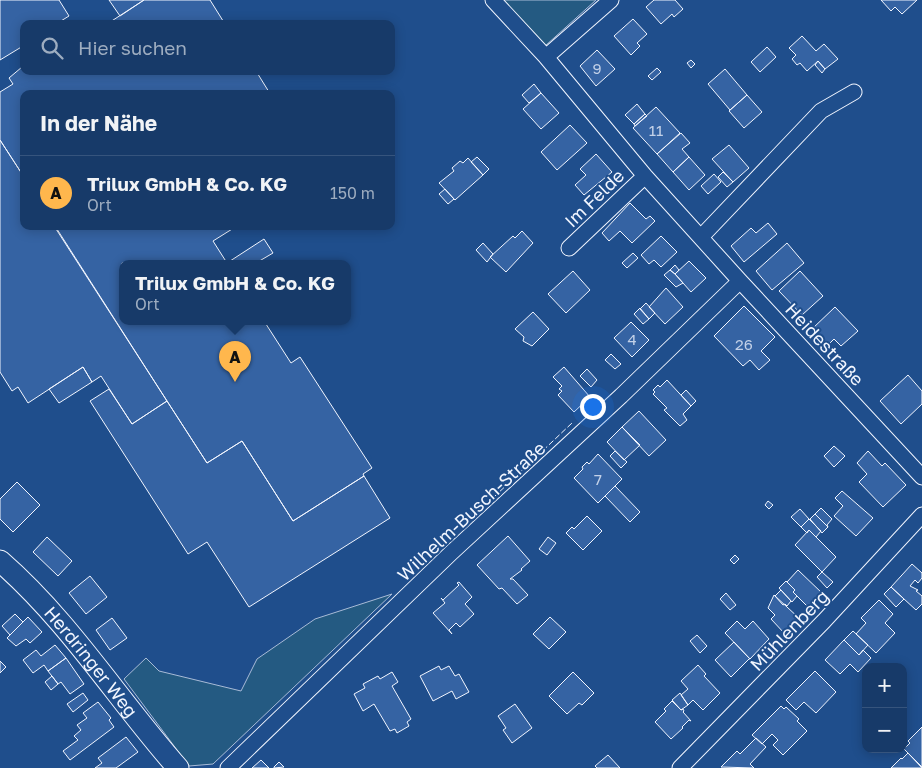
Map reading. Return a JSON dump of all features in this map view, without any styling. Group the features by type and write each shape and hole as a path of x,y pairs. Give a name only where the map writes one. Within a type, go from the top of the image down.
{"main road":[{"name":"Herdringer Weg","path":"0,561 23,581 59,619 146,732 178,768"}],"street":[{"name":"Heidestraße","path":"493,0 546,57 645,176 922,477"},
{"path":"546,57 611,0"},
{"path":"701,237 821,111 854,92"},
{"name":"Im Felde","path":"569,248 645,176"},
{"name":"Wilhelm-Busch-Straße","path":"228,768 452,553 622,396 740,281"},
{"name":"Mühlenberg","path":"680,768 824,621 922,515"}],"shaded area":[{"path":"503,0 596,0 545,46"},
{"path":"392,594 213,764 189,766 124,679 146,658 159,671 241,691 257,659 315,619"}],"building":[{"path":"0,0 59,0 69,16 62,20 20,20 20,48 0,60"},
{"path":"109,0 144,0 120,16"},
{"path":"144,0 210,0 222,20 113,20"},
{"path":"654,0 675,0 683,9 674,17 672,14 661,24 646,7"},
{"path":"881,0 917,0 902,14 895,7 891,11"},
{"path":"633,19 647,34 637,43 640,46 631,55 614,36"},
{"path":"802,36 816,51 824,44 838,59 825,69 818,61 807,71 800,63 797,65 792,59 796,55 789,48"},
{"path":"767,47 776,57 760,72 751,62"},
{"path":"597,50 615,69 596,86 580,66"},
{"path":"691,60 695,64 691,68 687,63"},
{"path":"818,61 825,69 822,73 815,65"},
{"path":"657,68 661,72 652,80 648,76"},
{"path":"20,69 20,75 258,75 268,90 20,90 20,171 0,140 0,92 13,84 9,78"},
{"path":"725,69 747,95 730,110 708,84"},
{"path":"534,84 541,93 529,103 522,95"},
{"path":"541,93 559,113 541,129 523,109"},
{"path":"747,95 762,112 744,128 729,111"},
{"path":"637,104 645,114 634,124 625,115"},
{"path":"656,107 680,133 657,154 633,128"},
{"path":"645,114 647,116 635,126 634,124"},
{"path":"570,125 587,143 557,170 541,152"},
{"path":"681,133 690,143 682,149 689,157 673,172 657,154"},
{"path":"0,140 20,171 20,230 58,230 167,401 132,424 101,376 92,382 83,367 28,403 18,387 12,391 0,372"},
{"path":"729,145 749,168 733,182 712,159"},
{"path":"596,154 612,172 584,195 575,185 586,175 580,169"},
{"path":"477,157 489,169 483,175 471,162"},
{"path":"689,157 705,175 689,190 673,172"},
{"path":"468,158 483,175 455,200 439,183 454,171 452,168 460,161 463,163"},
{"path":"723,172 733,182 727,187 718,177"},
{"path":"714,174 721,182 708,194 701,186"},
{"path":"445,189 454,199 448,204 439,194"},
{"path":"630,203 646,219 650,216 655,221 632,243 620,231 609,241 602,233"},
{"path":"768,223 777,234 744,262 731,246 751,228 756,233"},
{"path":"57,230 231,230 213,241 225,260 119,260 119,325 267,325 291,363 300,357 372,468 363,474 364,476 293,521 242,441 207,463"},
{"path":"522,231 533,243 506,272 490,257 513,236 515,238"},
{"path":"661,236 677,252 661,267 654,260 649,264 641,255"},
{"path":"264,239 273,253 261,260 232,260"},
{"path":"483,243 493,254 487,262 476,250"},
{"path":"787,243 804,263 772,290 756,271"},
{"path":"633,253 638,258 627,268 622,263"},
{"path":"689,261 706,278 691,292 675,274"},
{"path":"675,265 679,270 675,274 670,270"},
{"path":"670,270 683,283 676,287 664,275"},
{"path":"573,271 590,290 566,313 548,294"},
{"path":"800,271 823,296 802,315 779,291"},
{"path":"666,288 683,307 665,324 649,307"},
{"path":"646,303 655,313 649,319 640,309"},
{"path":"744,306 775,337 761,351 770,360 759,370 750,360 743,366 714,336"},
{"path":"835,307 858,331 841,346 834,339 828,345 812,329"},
{"path":"640,308 649,319 643,324 634,314"},
{"path":"533,312 549,329 532,346 523,341 524,337 515,329"},
{"path":"631,322 649,340 632,357 614,338"},
{"path":"611,354 621,364 615,369 605,360"},
{"path":"83,367 92,382 59,403 49,389"},
{"path":"564,367 590,397 574,412 558,395 562,391 559,389 562,386 553,377"},
{"path":"587,369 597,380 591,387 580,376"},
{"path":"908,375 922,391 922,404 901,424 880,401"},
{"path":"667,380 691,406 683,414 687,420 680,426 664,410 667,408 653,394 655,392 653,390 658,385 660,387"},
{"path":"109,389 132,424 167,401 207,463 242,441 293,521 364,476 390,518 249,607 207,542 188,554 90,401"},
{"path":"686,390 696,401 691,406 681,395"},
{"path":"639,411 666,440 649,456 622,427"},
{"path":"622,427 640,445 624,460 607,442"},
{"path":"834,446 845,456 834,467 824,456"},
{"path":"615,451 627,462 621,468 610,456"},
{"path":"868,451 882,466 885,463 906,485 883,507 859,482 867,474 857,463"},
{"path":"598,454 622,479 598,503 574,478 587,462 589,464"},
{"path":"17,482 40,505 13,532 0,519 0,499"},
{"path":"615,486 640,512 630,522 605,496"},
{"path":"842,491 873,518 856,536 834,516 843,506 835,498"},
{"path":"768,501 773,505 769,509 765,505"},
{"path":"821,508 832,519 827,525 828,527 815,514"},
{"path":"800,509 809,519 801,527 791,517"},
{"path":"815,514 828,527 822,533 810,519"},
{"path":"587,516 602,531 583,550 566,533 572,527 574,529"},
{"path":"809,519 821,531 816,537 809,530 807,533 801,527"},
{"path":"809,530 836,557 822,572 795,545"},
{"path":"508,536 530,561 510,579 513,579 528,595 517,604 502,588 499,589 477,565"},
{"path":"47,537 72,561 58,576 33,552"},
{"path":"548,537 556,543 547,555 539,549"},
{"path":"735,555 739,559 734,564 730,560"},
{"path":"912,564 922,573 922,578 918,583 915,580 910,586 918,590 916,591 922,596 922,604 916,610 891,587"},
{"path":"798,570 823,594 809,608 793,592 795,590 787,582"},
{"path":"822,572 833,582 827,588 817,577"},
{"path":"90,576 107,597 86,614 69,593"},
{"path":"786,581 795,590 793,592 797,596 792,602 779,588"},
{"path":"459,582 472,597 465,604 474,614 460,627 456,623 449,630 452,634 433,613 445,603 441,598 443,600 459,585 457,583"},
{"path":"891,587 904,599 896,607 884,594"},
{"path":"781,590 791,601 787,606 783,605 775,596"},
{"path":"726,593 736,605 730,610 720,599"},
{"path":"774,595 800,619 785,634 771,619 775,615 768,608"},
{"path":"879,600 893,614 885,623 895,633 876,653 856,634 866,623 861,618"},
{"path":"15,614 23,622 10,635 2,626"},
{"path":"28,617 42,632 30,643 26,639 16,646 7,638"},
{"path":"550,617 566,632 549,649 533,634"},
{"path":"112,618 127,638 110,650 96,630"},
{"path":"737,621 745,629 753,621 769,639 750,659 725,633"},
{"path":"853,631 868,645 859,655 844,640"},
{"path":"697,635 707,646 700,653 690,641"},
{"path":"844,640 859,655 863,650 871,658 866,663 862,663 862,668 858,672 850,664 840,674 825,660"},
{"path":"734,642 750,659 731,677 715,660"},
{"path":"55,645 66,658 48,671 44,665 33,673 23,660 36,650 41,656"},
{"path":"66,658 84,684 70,694 61,682 58,684 48,671"},
{"path":"0,661 6,667 0,673"},
{"path":"698,665 706,674 704,676 720,693 703,710 693,700 688,705 681,695 688,689 681,681"},
{"path":"439,666 441,670 449,666 455,676 459,674 469,692 456,699 452,691 433,701 420,676"},
{"path":"815,671 836,692 816,713 804,702 796,710 786,700"},
{"path":"392,672 398,682 392,686 411,719 407,722 409,726 397,733 395,729 390,731 374,704 363,711 354,694 365,688 363,684 378,676 380,679"},
{"path":"573,672 594,693 582,705 579,703 567,714 549,696"},
{"path":"52,676 58,684 51,690 45,682"},
{"path":"83,693 88,700 73,712 67,704"},
{"path":"680,693 688,705 681,710 672,700"},
{"path":"672,701 681,710 683,709 683,712 691,721 689,720 671,739 655,722 666,711 664,709"},
{"path":"98,702 111,718 109,720 114,727 70,760 63,751 78,740 74,736 81,730 77,725 87,718 83,713"},
{"path":"515,704 532,728 512,743 503,730 506,728 498,716"},
{"path":"781,706 784,709 786,707 799,719 797,721 807,731 783,755 773,745 778,740 772,734 762,744 752,735"},
{"path":"922,727 922,767 907,752 907,746 910,743 908,741"},
{"path":"126,737 138,752 116,768 95,768 102,763 98,758"},
{"path":"756,738 766,747 750,764 754,768 721,767 737,751 740,754"},
{"path":"908,753 922,768 891,768 901,758"},
{"path":"608,755 620,768 597,768 595,766"},
{"path":"261,760 269,768 252,768"},
{"path":"279,762 284,767 274,768 274,767"}],"fence":[{"path":"475,515 572,423"}],"place":[{"name":"Trilux GmbH & Co. KG","path":"235,382"}]}
